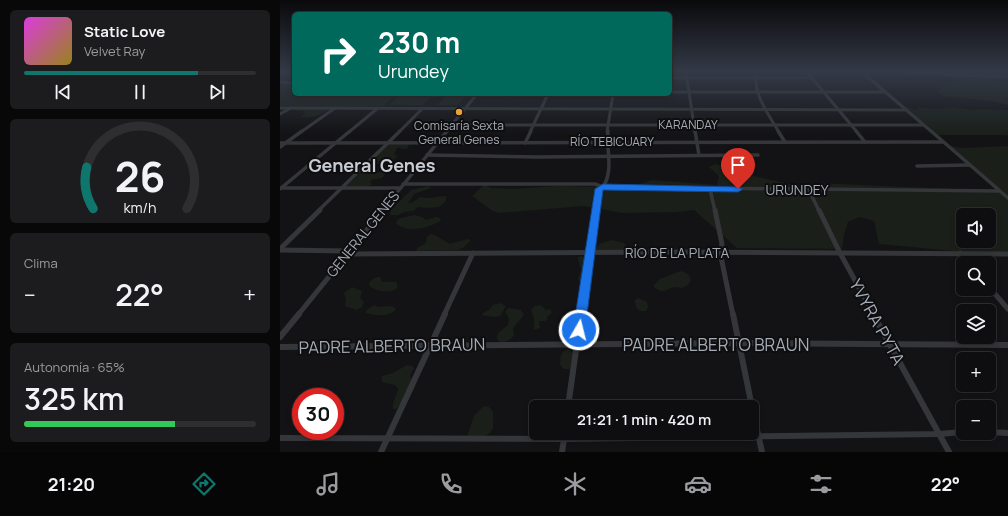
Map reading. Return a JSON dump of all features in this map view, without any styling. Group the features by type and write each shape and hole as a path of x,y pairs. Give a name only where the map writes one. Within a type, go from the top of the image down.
{"street":[{"path":"688,93 698,142 699,155"},
{"path":"758,93 785,142"},
{"path":"826,93 865,142"},
{"path":"887,93 1008,198"},
{"name":"GENERAL GENES","path":"280,337 475,96"},
{"path":"525,142 547,96"},
{"path":"569,400 599,189 603,187 608,180 609,155 607,142 614,96"},
{"path":"280,108 766,108 906,110"},
{"path":"280,114 291,108"},
{"path":"280,147 335,108"},
{"path":"280,189 378,108"},
{"path":"280,249 423,108"},
{"name":"KARANDAY","path":"452,125 923,125"},
{"name":"RÍO TEBICUARY","path":"280,143 943,142"},
{"path":"427,155 536,157 609,155 758,155"},
{"path":"917,166 969,165"},
{"name":"URUNDEY","path":"280,189 595,184 603,187 710,189 999,191"},
{"path":"710,189 722,244 720,252 750,400"},
{"name":"YVYRA PYTA","path":"809,190 840,253 888,343 949,452"},
{"name":"RÍO DE LA PLATA","path":"280,249 348,252 1008,254"},
{"path":"382,452 473,252"},
{"path":"996,295 1008,309"},
{"name":"PADRE ALBERTO BRAUN","path":"280,347 738,343 835,345 888,343 1008,345"},
{"path":"996,432 1008,432"},
{"path":"759,436 956,433"},
{"path":"280,438 529,436"},
{"path":"562,452 564,440"},
{"path":"759,440 762,452"}],"shaded area":[{"path":"280,93 292,93 292,96 396,96 383,106 280,106"},
{"path":"940,93 1008,93 1008,105 991,101 943,96"},
{"path":"399,96 432,96 423,105 389,105"},
{"path":"446,96 467,96 458,105 437,105"},
{"path":"903,107 908,107 915,110 918,109 916,107 937,109 952,107 975,110 1008,110 1008,136 939,135"},
{"path":"300,109 329,109 316,116 301,117 306,113 303,113 305,111 295,111"},
{"path":"388,145 409,145 407,149 400,149 401,147 395,149 397,150 394,153 398,156 393,160 396,162 394,164 367,164"},
{"path":"949,146 963,148 1008,146 1008,254 985,254 879,244 874,221 860,217 848,222 842,249 737,248 694,210 676,212 623,213 584,206 499,213 493,211 472,196 485,184 491,188 513,189 555,186 609,187 632,190 644,188 640,184 652,180 717,185 719,176 709,167 715,164 725,166 744,174 795,185 815,183 999,191"},
{"path":"374,171 373,173 396,171 385,174 382,178 372,180 370,182 372,185 351,188 345,187 361,173"},
{"path":"428,186 431,188 414,194 408,203 413,202 420,197 429,198 446,196 446,201 439,207 419,207 413,211 404,212 398,215 391,215 391,210 411,190"},
{"path":"414,215 422,217 426,220 436,217 440,218 441,220 437,223 418,229 406,228 396,223 398,219"},
{"path":"431,234 450,244 467,239 471,240 463,248 458,250 416,251 417,248 426,243 427,237"},
{"path":"611,240 624,243 627,250 597,251 595,249 599,244"},
{"path":"580,256 587,260 584,279 579,282 578,278 581,271 578,258"},
{"path":"681,271 688,274 691,280 688,285 682,288 674,287 664,291 654,287 660,279"},
{"path":"380,277 382,282 396,282 398,287 388,292 370,287 369,283 374,278"},
{"path":"352,287 362,291 360,298 364,302 362,307 356,310 345,306 346,300 344,293"},
{"path":"638,298 647,302 648,307 646,311 641,311 637,308 634,301"},
{"path":"500,303 506,306 500,316 494,317 482,315 493,305"},
{"path":"374,305 379,307 392,306 396,309 387,315 374,315 366,313 366,311"},
{"path":"540,305 546,310 550,309 552,313 545,321 539,321 540,328 534,330 534,319 531,310 535,306"},
{"path":"508,308 521,310 524,315 513,328 513,337 506,342 500,342 496,338 499,332 508,325 509,318 505,312"},
{"path":"568,349 573,353 570,369 564,369 560,365 561,357 563,352"},
{"path":"407,365 414,368 410,375 414,390 396,409 393,409 393,404 398,389 395,385 382,382 382,376 393,373"},
{"path":"484,406 489,407 493,412 493,428 491,432 482,437 467,437 474,416"}],"place":[{"name":"Comisaría Sexta General Genes","path":"459,112"}],"district":[{"name":"General Genes","path":"372,166"}],"route":[{"path":"579,330 599,189 603,187 738,189"}]}
